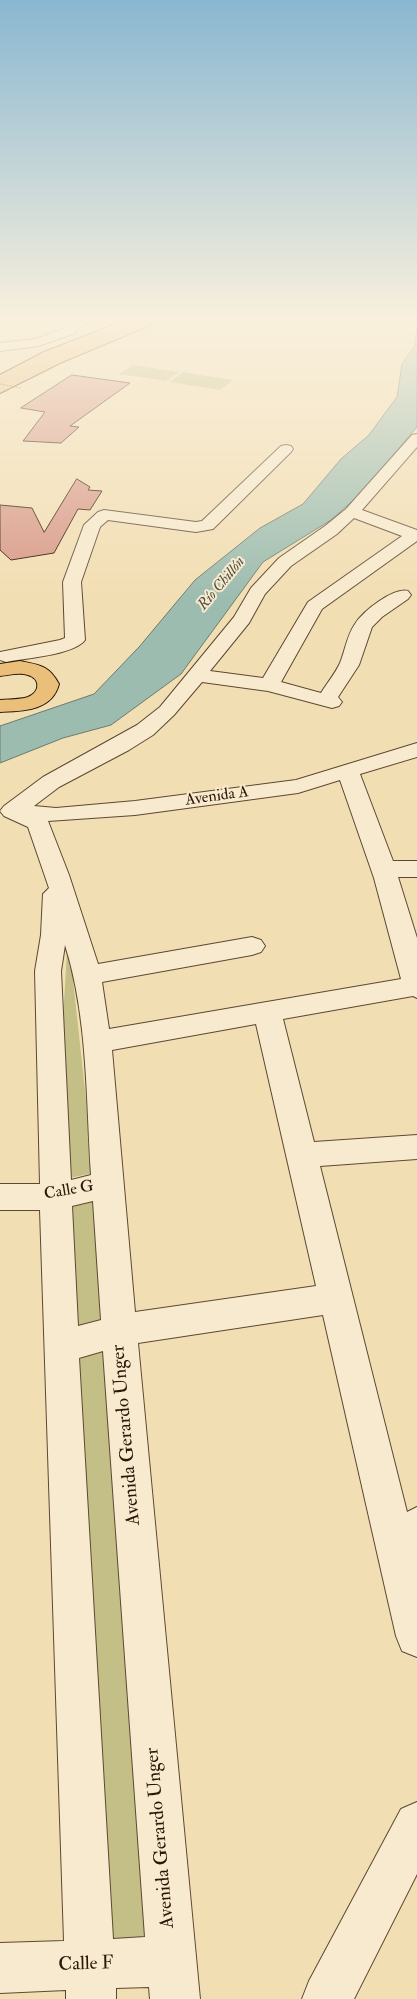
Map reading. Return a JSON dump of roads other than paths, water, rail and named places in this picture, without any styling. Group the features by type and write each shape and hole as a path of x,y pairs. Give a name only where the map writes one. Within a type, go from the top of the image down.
{"main road":[{"path":"2,658 13,668 33,670 47,677 50,682 50,688 39,699 6,707"}],"street":[{"path":"6,811 51,782 121,745 144,730 167,711 242,619 256,592 285,562 331,530 352,512 417,438"},
{"path":"2,658 66,645 75,640 72,582 92,525 104,515 196,527 207,525 286,449"},
{"path":"269,684 315,606 413,534 352,512"},
{"path":"197,675 269,684 329,701 349,665 363,625 402,595"},
{"name":"Avenida A","path":"6,811 56,815 135,808 298,786 348,771 411,756"},
{"path":"97,1042 417,987 383,869 348,771"},
{"name":"Avenida Gerardo Unger","path":"6,811 38,823 57,875 88,975 97,1042 173,1980"},
{"path":"383,869 417,869"},
{"name":"Avenida Gerardo Unger","path":"57,875 54,935 48,971 61,1347 90,1982"},
{"path":"88,975 252,946"},
{"path":"267,1012 336,1298 408,1542 417,1636"},
{"path":"302,1155 417,1147"},
{"name":"Calle G","path":"0,1197 56,1197 108,1184"},
{"path":"61,1347 119,1331 155,1324 336,1298"},
{"path":"327,1999 417,1825"},
{"name":"Calle F","path":"0,1968 90,1982 173,1980"}],"water":[{"name":"Río Chillón","path":"384,415 417,415 417,427 358,496 331,520 263,562 181,674 111,725 63,738 0,763 0,726 94,694 139,647 195,580 260,528 303,504 341,459 369,435"}]}
